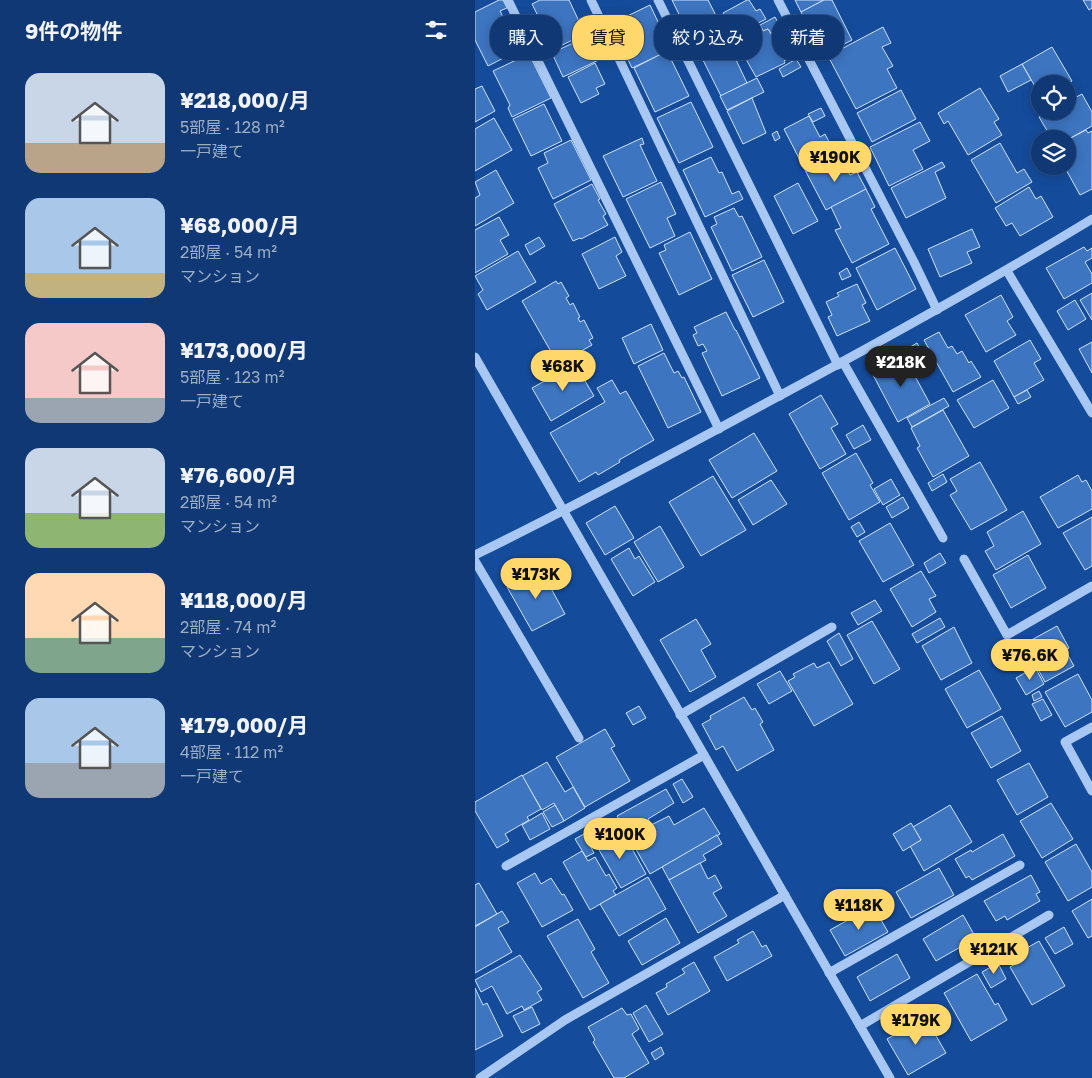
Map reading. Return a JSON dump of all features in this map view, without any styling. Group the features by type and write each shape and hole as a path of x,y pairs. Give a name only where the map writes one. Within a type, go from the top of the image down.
{"street":[{"path":"508,0 719,429"},
{"path":"591,0 780,396"},
{"path":"658,0 840,364 943,538"},
{"path":"778,0 937,310"},
{"path":"475,555 564,511 840,364 1007,271 1092,219"},
{"path":"1007,271 1092,413"},
{"path":"475,357 679,715 704,755 890,1078"},
{"path":"963,559 1007,635 1092,586"},
{"path":"475,561 579,738"},
{"path":"679,715 832,627"},
{"path":"1092,727 1065,742 1092,791"},
{"path":"506,866 704,755"},
{"path":"829,973 1020,865"},
{"path":"475,1073 483,1077 565,1020 785,895"},
{"path":"859,1026 1049,915"}],"building":[{"path":"499,0 503,0 507,8 500,11 502,15 490,15 490,60 500,60 488,66 475,40 475,12"},
{"path":"540,0 569,0 576,15 572,15 572,40 562,45 562,15 538,15 532,4"},
{"path":"672,0 708,0 716,15 679,15"},
{"path":"749,0 756,11 760,9 766,19 762,21 762,15 724,15 723,13"},
{"path":"795,0 824,0 801,12"},
{"path":"824,0 832,0 840,15 803,15 801,12"},
{"path":"1083,0 1092,0 1092,8 1089,10"},
{"path":"650,5 655,15 654,58 632,68 628,60 644,60 644,15 629,15"},
{"path":"772,19 772,32 768,29 763,31 762,24"},
{"path":"844,24 852,40 844,44"},
{"path":"883,27 891,43 882,47 893,66 887,69 897,88 856,109 830,60 844,60 844,48"},
{"path":"762,29 763,31 768,29 772,36 772,60 785,60 785,63 756,77 746,60 762,60"},
{"path":"572,43 572,60 599,60 563,77 555,60 562,60 562,48"},
{"path":"1052,47 1068,75 1031,75 1031,80 1022,64"},
{"path":"654,58 654,60 671,60 689,96 655,112 634,68"},
{"path":"516,60 532,60 551,98 512,117 508,108 510,105 493,71"},
{"path":"703,60 736,60 747,83 721,96"},
{"path":"794,60 797,60 801,67 783,77 779,69"},
{"path":"595,63 605,84 596,88 599,94 581,103 568,77"},
{"path":"1022,64 1031,80 1008,92 1000,76"},
{"path":"757,78 764,92 727,110 720,96"},
{"path":"482,86 495,111 475,122 475,89"},
{"path":"980,88 999,119 994,122 1002,135 968,155 948,121 944,124 938,113"},
{"path":"901,90 916,119 872,142 857,113"},
{"path":"1082,94 1092,112 1092,126 1076,135 1076,130 1047,130 1041,120 1076,120 1076,97"},
{"path":"752,98 766,133 743,144 727,111"},
{"path":"691,102 713,147 679,163 657,118"},
{"path":"544,104 562,141 531,156 513,119"},
{"path":"821,108 825,116 813,122 808,114"},
{"path":"809,116 820,137 825,134 837,157 806,172 784,129"},
{"path":"494,118 512,150 475,171 475,129"},
{"path":"920,122 930,141 913,150 923,169 889,186 870,147"},
{"path":"1086,130 1088,133 1092,131 1092,189 1080,195 1069,175 1076,175 1076,135"},
{"path":"777,131 780,138 775,141 772,134"},
{"path":"642,138 644,144 640,145 657,181 623,197 603,156"},
{"path":"571,140 591,180 553,199 538,168 548,163 544,153"},
{"path":"1000,143 1017,173 1024,169 1032,182 996,203 971,160"},
{"path":"846,152 851,161 840,167 835,158"},
{"path":"711,157 719,173 722,172 732,194 739,191 743,199 705,217 683,170"},
{"path":"835,158 839,167 844,164 850,175 857,172 866,189 826,210 806,172"},
{"path":"942,162 945,167 935,172 946,198 906,218 891,188"},
{"path":"496,170 514,203 475,226 475,198 480,195 475,182"},
{"path":"661,182 676,214 667,218 675,236 650,248 626,199"},
{"path":"798,183 818,221 793,234 774,196"},
{"path":"592,184 606,214 603,216 608,225 581,239 573,241 554,204"},
{"path":"1029,187 1036,199 1041,196 1053,217 1020,236 1012,223 1006,226 995,208"},
{"path":"866,189 875,207 871,209 889,244 852,263 835,230 841,228 831,207"},
{"path":"734,208 739,217 742,216 762,257 732,271 711,227 717,224 714,217"},
{"path":"499,217 509,235 500,240 508,254 475,273 475,230"},
{"path":"972,229 980,247 967,252 972,263 940,277 928,249"},
{"path":"690,232 712,279 679,295 659,253 666,250 664,245"},
{"path":"539,237 545,246 530,255 525,245"},
{"path":"615,237 622,252 616,256 626,276 599,289 582,254"},
{"path":"1084,247 1087,251 1092,248 1092,258 1085,262 1092,274 1092,283 1064,299 1046,268"},
{"path":"895,248 916,289 877,310 856,268"},
{"path":"518,251 536,282 487,310 478,294 483,290 475,276"},
{"path":"764,260 784,302 753,317 732,275"},
{"path":"847,268 851,276 842,280 839,273"},
{"path":"556,281 558,284 561,282 569,296 566,298 570,305 573,303 580,317 578,318 580,322 584,320 593,338 589,340 592,345 558,364 522,301"},
{"path":"857,284 866,303 862,305 870,321 837,336 828,317 832,315 826,302 839,296 837,293"},
{"path":"1092,293 1092,320 1080,300"},
{"path":"1001,295 1013,317 1007,321 1016,335 986,352 965,315"},
{"path":"1075,300 1086,319 1068,330 1057,311"},
{"path":"726,312 760,378 722,396 702,353 707,351 703,344 698,346 693,335 697,333 694,327"},
{"path":"651,324 663,350 634,364 622,338"},
{"path":"939,332 948,348 952,346 957,354 962,351 981,377 953,392 924,340"},
{"path":"1030,340 1041,359 1034,363 1044,380 1014,397 994,361"},
{"path":"1092,342 1092,373 1079,349"},
{"path":"917,343 929,364 919,370 907,349"},
{"path":"664,353 674,373 678,371 682,378 684,377 701,412 668,428 638,366"},
{"path":"903,354 930,404 898,422 873,375 885,369 883,365"},
{"path":"553,358 558,367 545,374 540,365"},
{"path":"575,364 594,396 551,421 532,388"},
{"path":"612,380 620,394 626,391 654,440 619,460 620,462 598,475 596,472 579,482 550,433 605,402 597,388"},
{"path":"993,380 1009,408 974,428 957,400"},
{"path":"1027,390 1031,397 1018,404 1014,397"},
{"path":"821,395 838,424 831,428 846,454 820,469 789,414"},
{"path":"944,398 949,406 912,427 907,418"},
{"path":"943,410 969,456 933,477 917,448 920,446 911,428"},
{"path":"863,425 871,440 854,449 846,435"},
{"path":"754,433 777,471 732,498 709,460"},
{"path":"856,453 873,483 870,485 880,502 849,520 822,473"},
{"path":"980,462 1007,510 971,530 950,495 957,491 950,479"},
{"path":"943,474 947,482 932,491 928,483"},
{"path":"1078,475 1082,482 1086,480 1092,491 1092,509 1058,528 1040,497"},
{"path":"713,476 746,530 701,556 669,502"},
{"path":"891,479 900,495 883,505 874,489"},
{"path":"771,480 787,504 753,525 738,500"},
{"path":"903,497 909,508 892,518 886,507"},
{"path":"615,506 634,538 605,555 586,523"},
{"path":"1023,511 1041,544 996,570 985,551 994,546 987,532"},
{"path":"1092,517 1092,566 1085,570 1063,533"},
{"path":"859,522 865,532 857,537 851,527"},
{"path":"890,523 914,565 883,582 859,541"},
{"path":"660,526 684,567 658,582 634,542"},
{"path":"629,548 635,559 639,556 655,582 633,596 611,559"},
{"path":"940,553 946,563 929,573 924,563"},
{"path":"1028,555 1046,588 1011,608 993,575"},
{"path":"540,568 565,614 532,631 507,587"},
{"path":"921,571 936,596 929,599 936,612 912,627 890,589"},
{"path":"875,600 882,611 858,625 851,613"},
{"path":"940,618 945,627 917,643 912,634"},
{"path":"696,619 711,644 701,650 716,677 690,692 660,640"},
{"path":"872,621 900,669 874,684 847,635"},
{"path":"1057,626 1069,648 1065,650 1074,666 1045,682 1024,644"},
{"path":"954,627 972,663 941,680 922,646"},
{"path":"839,633 853,659 841,666 827,641"},
{"path":"829,662 853,704 814,726 788,681 795,677 793,674 814,663 817,668"},
{"path":"1035,667 1044,684 1026,695 1016,678"},
{"path":"979,670 1001,709 967,728 945,689"},
{"path":"780,671 792,691 769,704 757,684"},
{"path":"1078,674 1092,700 1092,712 1065,727 1045,692"},
{"path":"1039,691 1042,697 1034,701 1032,695"},
{"path":"744,697 752,710 755,708 763,722 760,724 774,750 737,771 723,746 716,750 702,724 711,719 710,716"},
{"path":"1043,699 1052,715 1041,721 1032,704"},
{"path":"639,706 646,718 633,725 626,713"},
{"path":"1002,716 1021,751 991,768 971,733"},
{"path":"605,729 615,746 611,748 630,781 585,807 556,757"},
{"path":"547,762 565,792 573,787 585,808 564,821 554,803 542,810 522,776"},
{"path":"1029,763 1048,797 1017,815 997,780"},
{"path":"522,775 541,809 527,817 529,820 505,834 509,841 497,848 475,811 475,802"},
{"path":"682,779 693,797 683,803 673,784"},
{"path":"666,789 674,803 648,819 651,825 669,816 674,825 704,808 720,834 650,874 617,816"},
{"path":"1051,803 1073,839 1042,858 1020,821"},
{"path":"555,805 564,821 552,827 543,812"},
{"path":"950,805 972,842 924,871 910,846 921,840 913,827"},
{"path":"542,813 550,829 530,840 522,825"},
{"path":"911,823 921,840 903,851 893,834"},
{"path":"616,831 626,848 630,845 646,874 621,888 595,843"},
{"path":"584,834 594,853 586,857 575,839"},
{"path":"1003,834 1015,856 972,880 969,876 966,878 955,859 971,850 972,852"},
{"path":"717,835 722,844 703,855 706,860 669,880 662,867"},
{"path":"1076,844 1092,872 1092,887 1068,901 1045,862"},
{"path":"582,851 588,861 595,857 606,876 609,874 617,888 613,891 616,895 590,910 563,862"},
{"path":"700,863 708,879 715,875 722,888 713,893 727,916 698,933 669,880"},
{"path":"939,868 954,895 911,918 896,892"},
{"path":"535,873 541,884 551,878 562,895 564,894 573,910 542,927 517,883"},
{"path":"1031,875 1040,892 1036,894 1040,901 1007,920 1005,916 996,921 984,901"},
{"path":"648,877 666,909 619,936 600,904"},
{"path":"479,883 497,914 475,926 475,885"},
{"path":"1092,899 1092,936 1088,938 1072,911"},
{"path":"873,906 888,932 845,956 830,930"},
{"path":"502,911 509,922 498,928 512,952 475,973 475,927"},
{"path":"963,915 976,938 936,961 923,939"},
{"path":"666,918 680,943 642,965 628,941"},
{"path":"578,919 595,949 591,952 609,983 583,998 547,936"},
{"path":"1064,927 1073,944 1055,954 1045,938"},
{"path":"753,931 762,947 766,945 772,956 727,981 714,957 739,943 737,940"},
{"path":"1039,941 1065,986 1032,1005 1010,967 1017,963 1013,956"},
{"path":"897,954 910,978 870,1001 857,977"},
{"path":"520,955 542,989 537,992 542,1000 524,1010 522,1006 507,1014 492,986 481,992 475,980"},
{"path":"694,962 710,991 668,1015 656,993 667,987 666,984 685,973 682,969"},
{"path":"998,963 1006,979 991,988 982,972"},
{"path":"977,974 995,1005 998,1003 1007,1020 971,1041 944,993"},
{"path":"475,988 483,1005 487,1003 503,1036 475,1050"},
{"path":"646,1005 663,1034 649,1042 633,1013"},
{"path":"532,1007 540,1024 522,1033 513,1016"},
{"path":"622,1008 627,1015 631,1014 639,1029 632,1034 649,1063 624,1078 614,1078 593,1042 595,1040 588,1027"},
{"path":"925,1017 946,1053 908,1075 887,1039"},
{"path":"661,1047 664,1054 655,1060 651,1053"}]}
